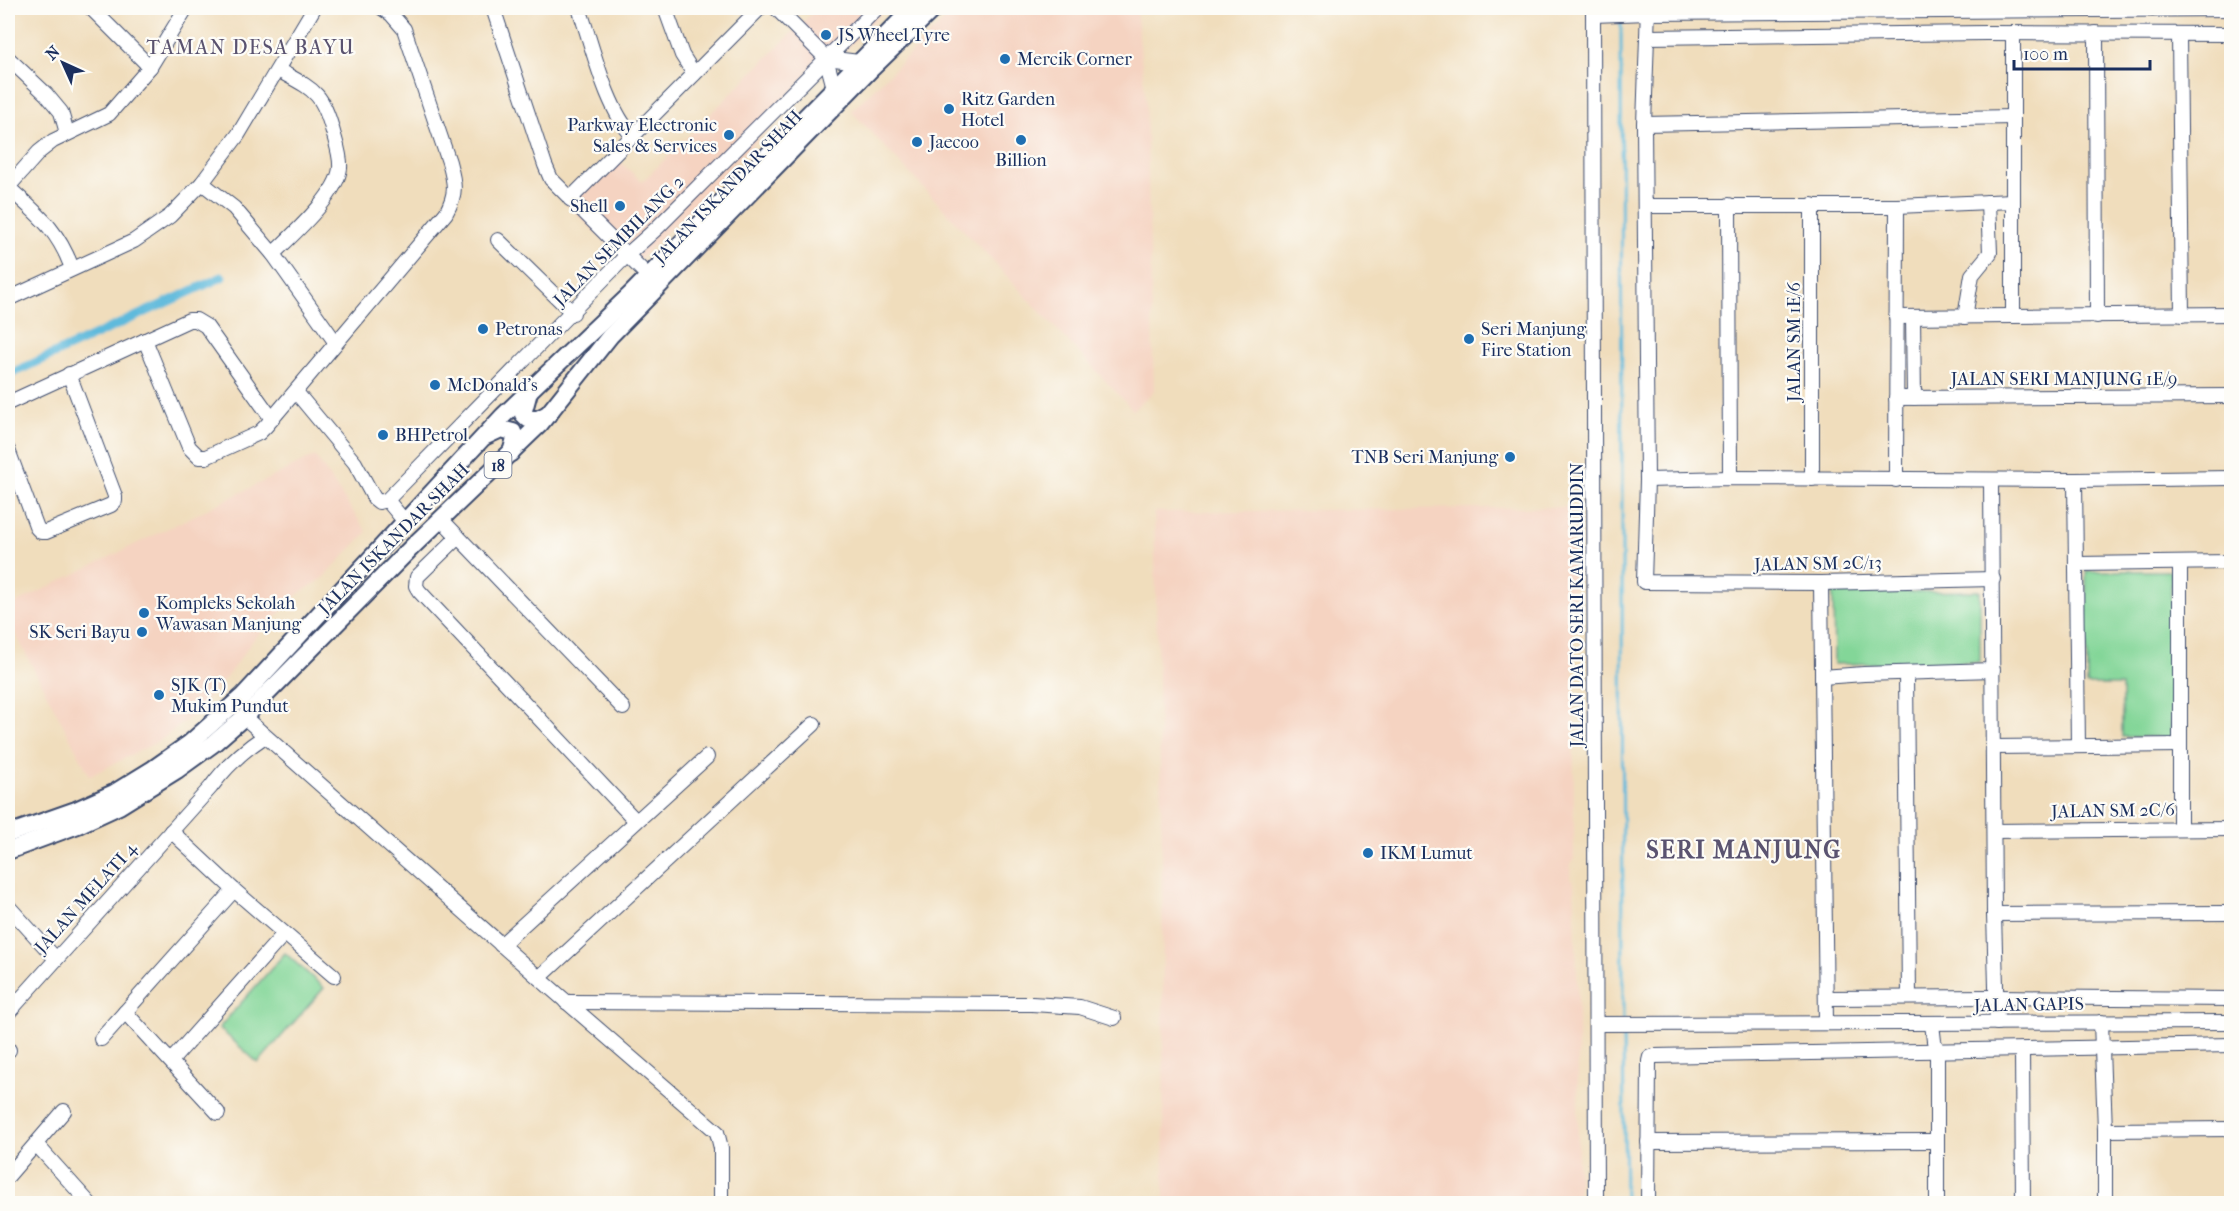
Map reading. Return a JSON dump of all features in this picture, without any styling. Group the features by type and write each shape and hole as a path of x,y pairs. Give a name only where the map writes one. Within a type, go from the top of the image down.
{"main road":[{"name":"JALAN ISKANDAR SHAH","path":"8,834 76,810 114,793 190,743 261,678 485,436 648,276 913,8"},
{"name":"JALAN ISKANDAR SHAH","path":"8,851 78,825 118,806 177,770 213,744 244,717 441,519 511,453 550,412 610,336 872,68 934,8"},
{"path":"529,392 523,414 528,418 538,419 550,412"},
{"path":"485,436 501,429 513,432 515,438 511,453"}],"street":[{"path":"91,8 150,67"},
{"path":"72,268 63,244 52,229 8,187 39,152 67,133 110,114 150,67 186,8"},
{"path":"8,299 134,241 170,216 202,183 238,135 314,8"},
{"path":"145,340 189,447 199,456 206,457 259,433 446,213 454,198 454,180 449,162 404,29 391,14 382,8"},
{"path":"493,8 544,165 551,179 648,276"},
{"path":"579,8 615,110 623,127 633,136"},
{"path":"665,8 682,55 694,74"},
{"path":"570,199 760,8"},
{"path":"776,8 826,58 831,69 834,88"},
{"name":"JALAN SEMBILANG 2","path":"387,500 573,313 627,255 877,8"},
{"path":"1593,11 1613,14 1648,10 1943,12 2232,9"},
{"path":"1648,10 1644,124 1647,480 2232,478"},
{"name":"JALAN DATO SERI KAMARUDDIN","path":"1593,11 1596,1203"},
{"path":"1943,12 1943,34"},
{"path":"1647,37 2013,33 2232,34"},
{"path":"2013,33 2013,316"},
{"path":"2096,33 2097,315"},
{"path":"2179,34 2182,315"},
{"path":"8,58 46,94 61,112 67,133"},
{"path":"826,58 859,62"},
{"path":"273,254 316,211 332,188 340,169 327,109 321,98 305,85 278,70"},
{"path":"1644,124 2013,117"},
{"path":"202,183 234,208 273,254 336,343"},
{"path":"1646,206 1897,206 2013,201"},
{"path":"1965,317 1972,275 1990,253 1988,202"},
{"path":"1729,205 1730,478"},
{"name":"JALAN SM 1E/6","path":"1812,205 1812,479"},
{"path":"1896,480 1897,206"},
{"path":"498,240 573,313"},
{"path":"1896,317 2232,314"},
{"path":"1913,317 1914,398"},
{"path":"8,403 189,320 206,326 272,419"},
{"path":"8,450 37,528 41,532 111,505 114,496 69,374"},
{"path":"296,392 355,463 374,498 379,502 387,500 406,523"},
{"name":"JALAN SERI MANJUNG 1E/9","path":"1896,398 2232,396"},
{"name":"JALAN SM 2C/13","path":"1647,480 1644,582 1821,583 1993,579"},
{"path":"1991,480 1997,1023"},
{"path":"2075,480 2078,746"},
{"path":"441,519 623,708"},
{"path":"458,537 417,577 416,586 419,591 636,821"},
{"path":"2077,564 2232,562"},
{"path":"2180,563 2180,828"},
{"path":"1821,583 1826,1023"},
{"path":"1822,677 1993,670"},
{"path":"1906,673 1909,998"},
{"path":"244,717 501,945 717,1132 721,1148 721,1203"},
{"path":"539,978 814,724"},
{"name":"JALAN MELATI 4","path":"8,1013 238,756 265,736"},
{"path":"1994,747 2180,745"},
{"path":"501,945 707,757"},
{"name":"JALAN SM 2C/6","path":"1994,831 2232,829"},
{"path":"171,831 234,890 334,976"},
{"path":"101,1039 234,890"},
{"path":"8,906 56,959"},
{"path":"1994,914 2232,913"},
{"path":"171,1061 284,934"},
{"path":"1826,998 1996,996 2232,999"},
{"path":"566,1002 1032,1004 1080,1006 1114,1018"},
{"path":"125,1012 218,1113"},
{"path":"2101,1022 2105,1203"},
{"name":"JALAN GAPIS","path":"1596,1024 1909,1024 1937,1037 1959,1024 2231,1022"},
{"path":"1648,1203 1649,1061 1654,1056 1937,1037 2022,1050 2232,1046"},
{"path":"1937,1037 1937,1203"},
{"path":"2022,1050 2023,1203"},
{"path":"10,1168 36,1144 64,1111"},
{"path":"2105,1130 2232,1130"},
{"path":"1648,1142 1937,1141"},
{"path":"36,1144 90,1203"}],"shaded area":[{"path":"817,8 887,8 631,268 567,204 616,158 642,182"},
{"path":"957,8 1136,8 1146,103 1154,391 1133,410 851,111"},
{"name":"Kompleks Sekolah Wawasan Manjung","path":"315,456 367,532 321,580 298,594 254,639 228,675 194,714 161,740 90,776 8,620 8,607"},
{"name":"IKM Lumut","path":"1573,507 1574,859 1571,864 1570,878 1574,883 1578,1002 1578,1203 1164,1203 1162,848 1154,512"}],"green space":[{"path":"2086,571 2171,571 2171,737 2122,737 2122,685 2087,685"},
{"path":"1980,591 1980,662 1834,664 1833,593"},
{"path":"285,953 324,988 258,1063 219,1028"}],"waterway":[{"path":"1621,18 1623,1020"},
{"path":"8,375 222,277"},
{"path":"1623,1029 1625,1204"}],"place":[{"name":"JS Wheel Tyre","path":"826,35"},
{"name":"Mercik Corner","path":"1005,59"},
{"name":"Ritz Garden Hotel","path":"949,109"},
{"name":"Parkway Electronic Sales & Services","path":"729,135"},
{"name":"Billion","path":"1021,140"},
{"name":"Jaecoo","path":"917,142"},
{"name":"Shell","path":"620,206"},
{"name":"Petronas","path":"483,329"},
{"name":"Seri Manjung Fire Station","path":"1469,339"},
{"name":"McDonald's","path":"435,385"},
{"name":"BHPetrol","path":"383,435"},
{"name":"TNB Seri Manjung","path":"1510,457"},
{"name":"Kompleks Sekolah Wawasan Manjung","path":"144,613"},
{"name":"SK Seri Bayu","path":"142,632"},
{"name":"SJK (T) Mukim Pundut","path":"159,695"},
{"name":"IKM Lumut","path":"1368,853"}],"district":[{"name":"TAMAN DESA BAYU","path":"251,47"},
{"name":"SERI MANJUNG","path":"1744,850"}]}
